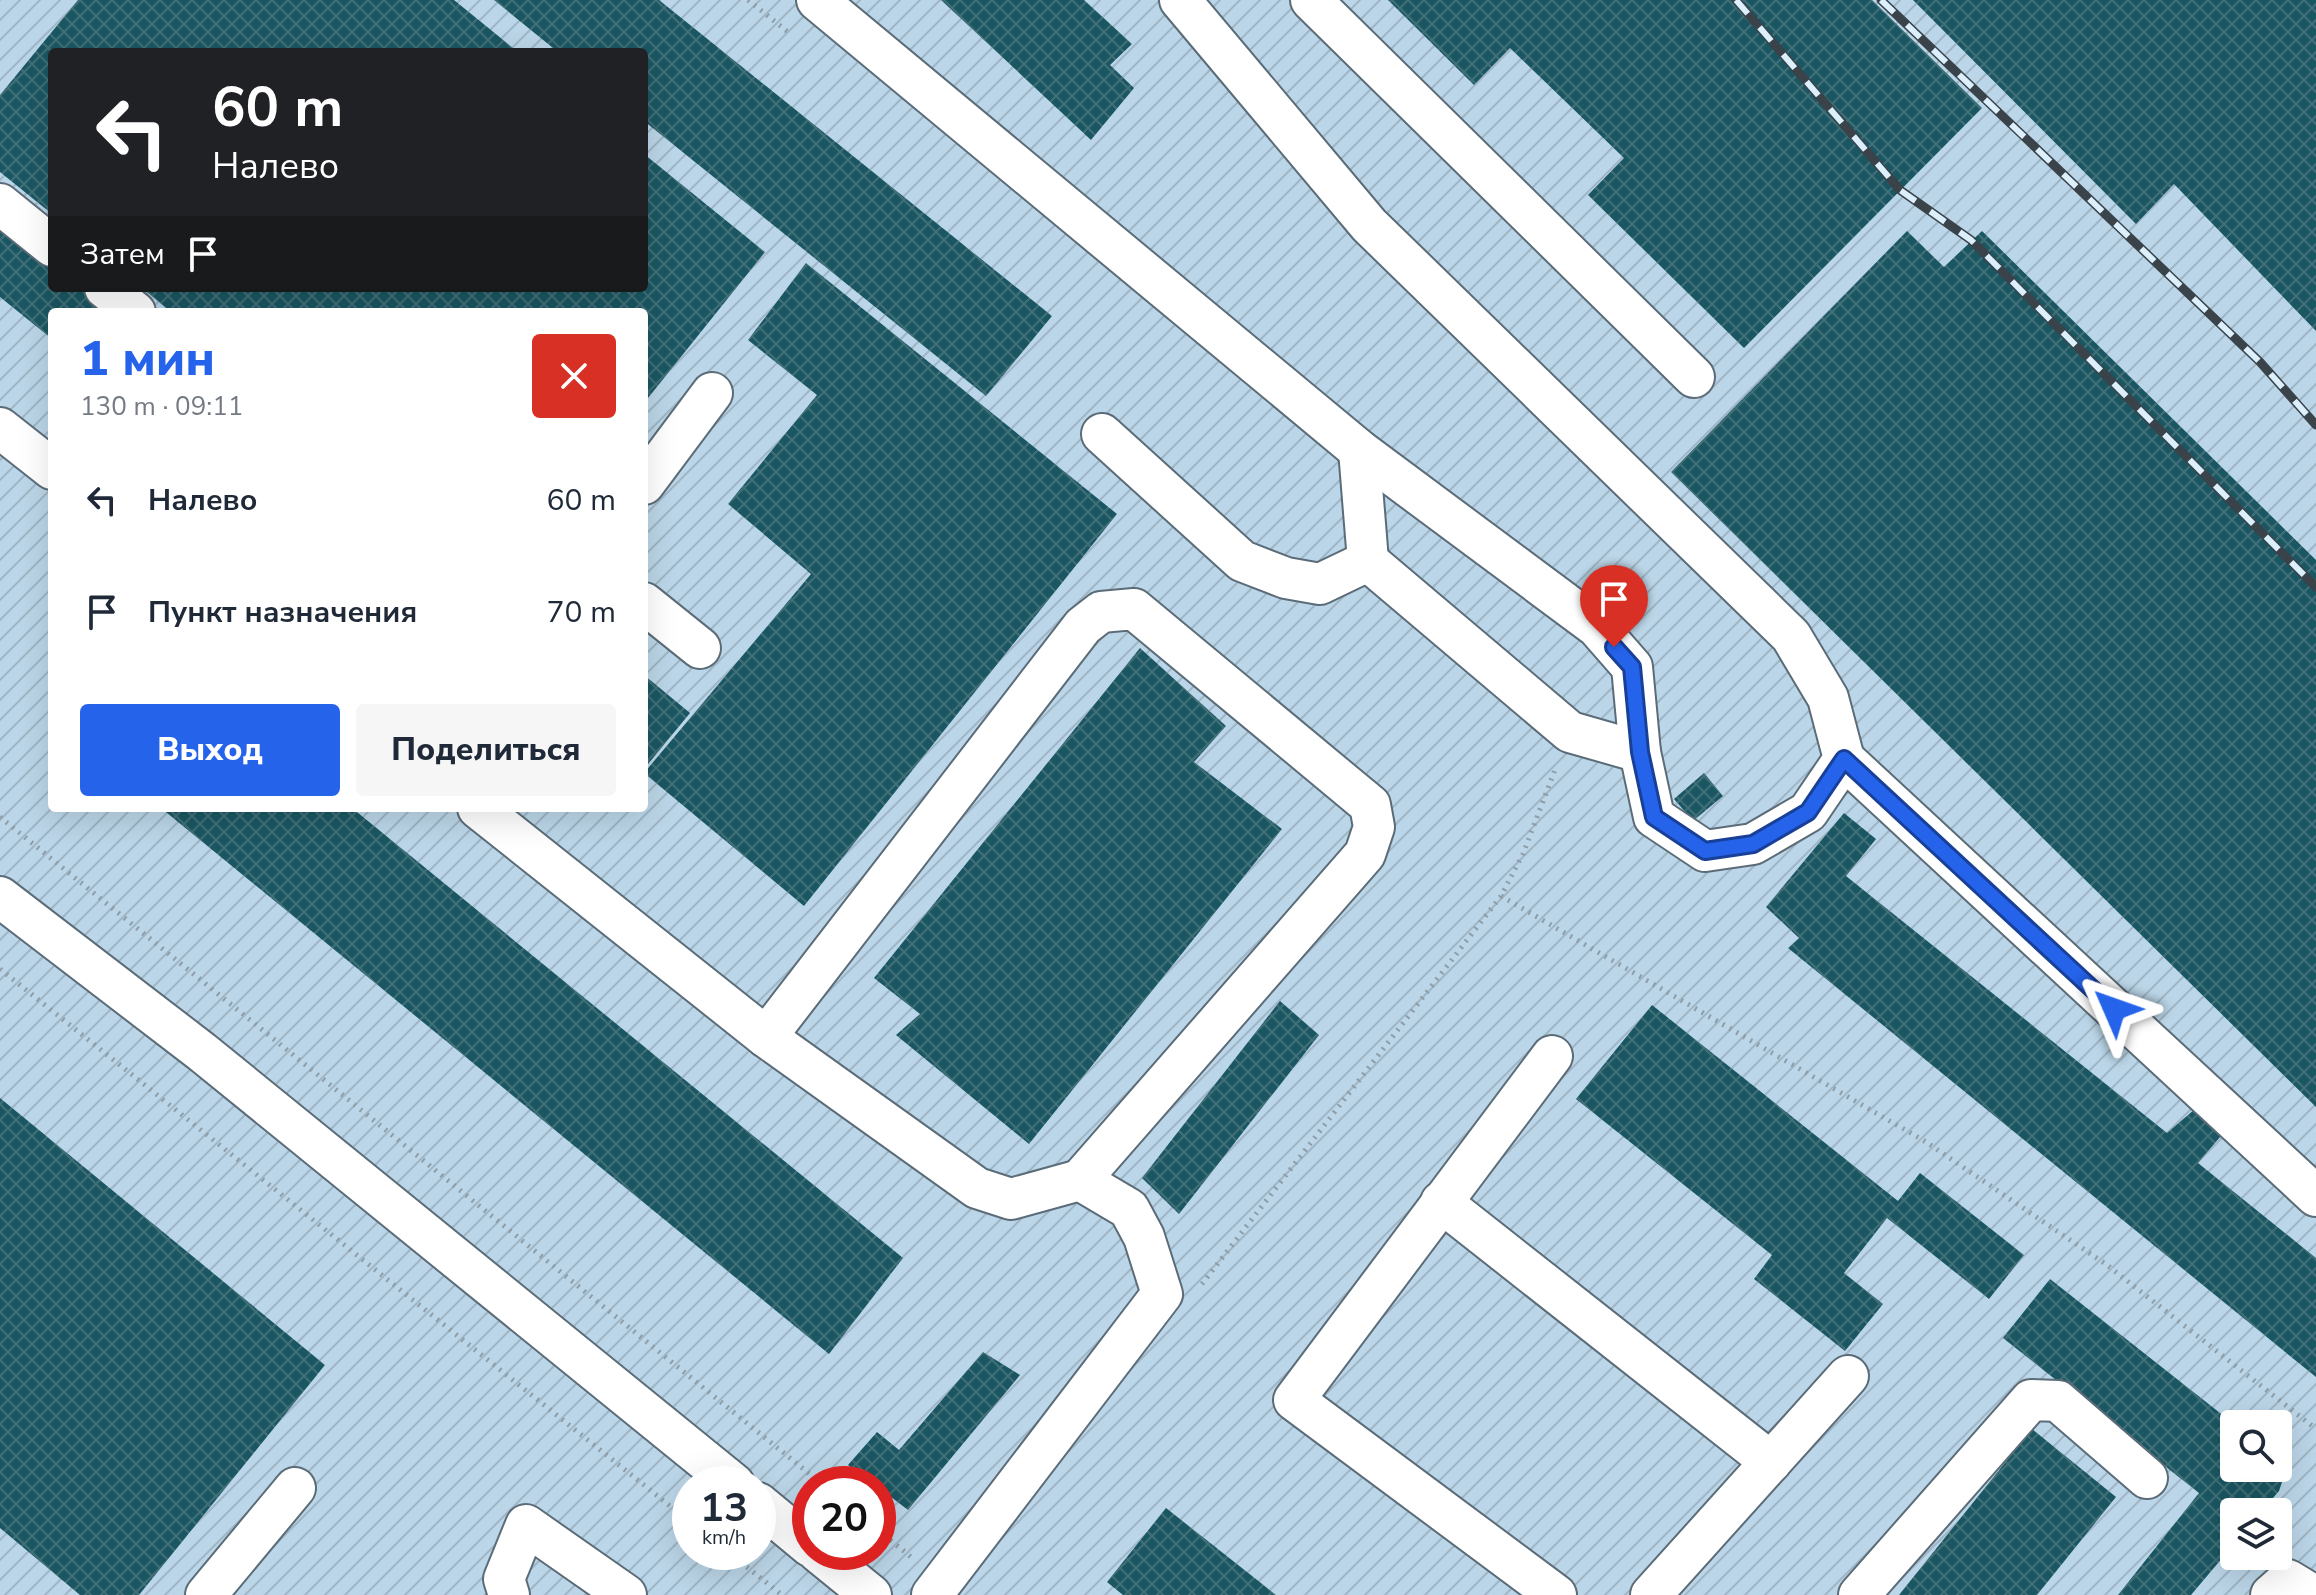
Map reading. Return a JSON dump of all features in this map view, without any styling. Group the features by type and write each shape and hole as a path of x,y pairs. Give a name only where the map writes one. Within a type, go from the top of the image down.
{"lane":[{"path":"817,0 1359,450 1597,627 1632,667 1640,752 1654,817 1705,851 1753,844 1808,812 1844,759"},
{"path":"1180,0 1369,225 1791,636 1828,698 1844,759 2316,1196"},
{"path":"1311,0 1694,377"},
{"path":"0,204 48,243"},
{"path":"110,292 130,308"},
{"path":"648,479 712,393"},
{"path":"0,428 48,466"},
{"path":"1102,434 1242,561 1286,578 1320,584 1368,561"},
{"path":"1359,450 1368,561 1570,732 1640,752"},
{"path":"648,606 700,648"},
{"path":"483,812 766,1037 977,1188 1011,1199 1080,1180 1365,854 1374,827 1370,805 1134,609 1101,612 1083,626 766,1037"},
{"path":"0,897 202,1052 712,1466"},
{"path":"1552,1056 1294,1400 1556,1595"},
{"path":"932,1595 1162,1294 1144,1237 1129,1209 1080,1180"},
{"path":"1441,1202 1771,1462"},
{"path":"1651,1595 1848,1376"},
{"path":"1859,1595 2031,1400 2058,1401 2147,1478"},
{"path":"206,1595 295,1488"},
{"path":"776,1518 792,1531"},
{"path":"509,1595 504,1579 526,1525 626,1595"},
{"path":"840,1570 871,1595"},
{"path":"2271,1595 2288,1580 2313,1595"}],"path":[{"path":"1193,1295 1501,896 1523,854 1570,732"},
{"path":"0,817 800,1466"},
{"path":"1501,896 1926,1142 2107,1265 2316,1429"},
{"path":"0,969 672,1508"},
{"path":"751,1570 782,1595"}],"shaded area":[{"path":"0,0 2316,0 2316,1595 0,1595"}],"building":[{"path":"78,0 454,0 513,48 48,48 48,211 0,172 0,95"},
{"path":"494,0 659,0 1052,316 986,396 648,124 648,48 553,48"},
{"path":"941,0 1084,0 1132,44 1110,65 1134,88 1091,140"},
{"path":"1388,0 1872,0 1982,108 1744,348 1588,195 1624,158 1510,48 1474,85"},
{"path":"1913,0 2316,0 2316,331 2174,184 2136,224"},
{"path":"648,157 765,252 648,398 648,308 166,308 147,292 648,292"},
{"path":"0,214 48,253 48,292 97,292 117,308 48,308 48,336 0,297"},
{"path":"1907,231 1944,267 1982,231 2316,560 2316,1107 1671,472"},
{"path":"806,263 1117,514 804,906 648,776 648,768 811,574 728,504 817,395 748,340"},
{"path":"1140,648 1226,726 1194,762 1282,829 1029,1144 896,1035 920,1014 874,978"},
{"path":"648,678 690,713 648,764"},
{"path":"1704,773 1723,796 1693,821 1674,799"},
{"path":"166,812 357,812 903,1258 829,1354"},
{"path":"1844,813 1876,839 1846,876 2167,1133 2195,1109 2226,1130 2198,1163 2316,1258 2316,1377 1788,948 1799,938 1766,907"},
{"path":"1280,1001 1319,1035 1179,1214 1142,1178"},
{"path":"1652,1005 1898,1201 1920,1173 2024,1255 1989,1299 1887,1218 1844,1273 1883,1304 1845,1351 1754,1279 1772,1255 1576,1099"},
{"path":"0,1098 325,1365 139,1595 80,1595 0,1528"},
{"path":"2050,1279 2220,1413 2220,1482 2282,1482 2273,1498 2220,1498 2220,1561 2191,1595 2118,1595 2199,1493 2003,1338"},
{"path":"983,1352 1020,1375 908,1510 896,1501 896,1466 848,1465 877,1432 899,1450"},
{"path":"2032,1429 2116,1497 2037,1595 1899,1595"},
{"path":"1166,1508 1276,1595 1123,1595 1107,1582"}],"railway":[{"path":"1736,0 1900,190 1971,240 2316,587"},
{"path":"1881,0 2260,362 2316,425"}],"route":[{"path":"1614,647 1632,667 1640,752 1654,817 1705,851 1753,844 1808,812 1844,759 2114,1009"}]}
